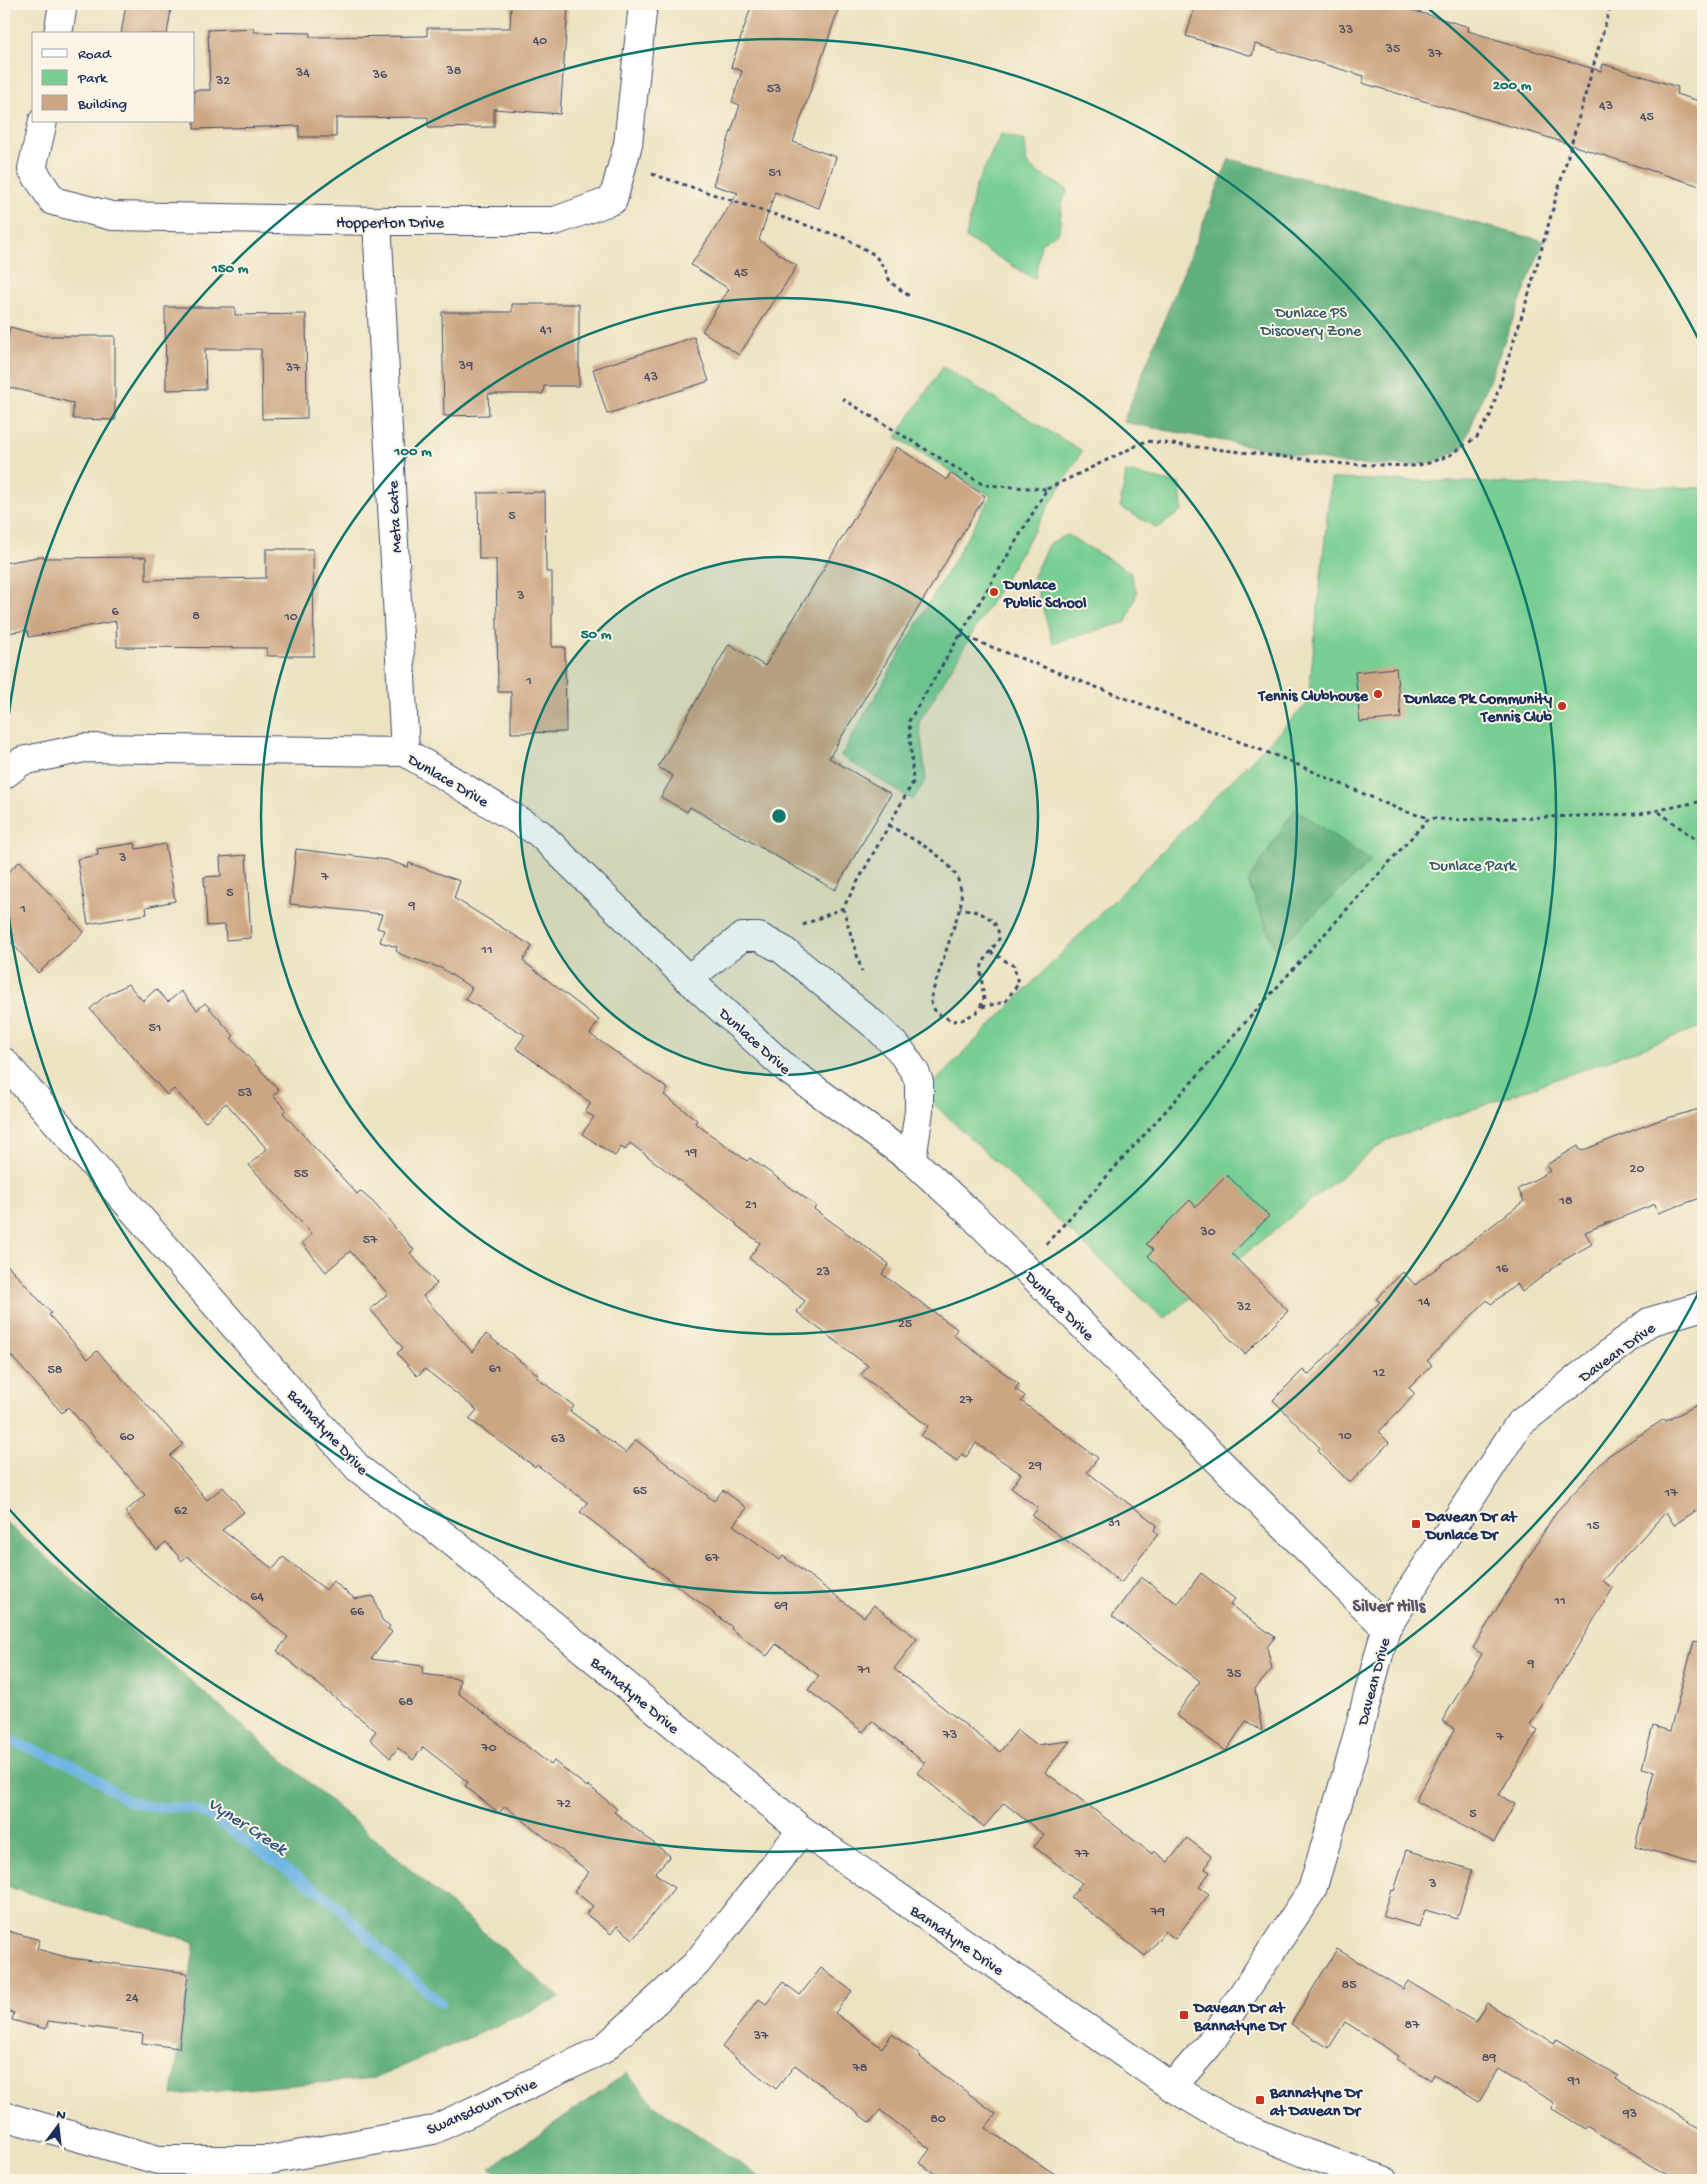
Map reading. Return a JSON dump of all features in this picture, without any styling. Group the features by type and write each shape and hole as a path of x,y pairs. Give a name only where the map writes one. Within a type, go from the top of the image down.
{"street":[{"path":"58,32 63,4"},
{"name":"Hopperton Drive","path":"42,122 32,169 53,201 112,216 377,221 555,221 613,200 628,144 643,4"},
{"name":"Meta Gate","path":"377,221 405,752"},
{"name":"Dunlace Drive","path":"4,775 22,760 84,748 405,752 540,833 688,979 787,1069 912,1160 971,1214 1023,1268 1386,1628"},
{"path":"688,979 740,938 751,936 768,940 784,950 878,1028 909,1062 919,1082 920,1096 912,1160"},
{"name":"Bannatyne Drive","path":"4,1062 358,1468 450,1540 802,1830 1172,2087 1227,2120 1305,2153 1383,2180"},
{"name":"Davean Drive","path":"1172,2087 1208,2046 1312,1890 1351,1759 1386,1628 1518,1424 1649,1322 1703,1306"},
{"name":"Swansdown Drive","path":"4,2116 158,2160 269,2160 433,2130 602,2050 696,1964 802,1830"}],"path":[{"path":"843,399 984,485 1046,489 1146,441 1345,464 1406,466 1434,462 1462,448 1477,437 1490,416 1529,293 1611,4"},
{"path":"622,164 845,238 875,256 886,272 890,282 912,298"},
{"path":"768,940 843,908 913,782 909,721 1046,489"},
{"path":"960,636 1282,758 1397,808 1429,818 1542,819 1658,811 1703,801"},
{"path":"1658,811 1703,845"},
{"path":"1023,1268 1429,818"},
{"path":"889,825 950,866 960,880 962,899 960,908 930,1000 936,1013 953,1021 969,1017 981,1007 1005,1002 1018,984 1014,966 991,952"},
{"path":"843,908 864,981"},
{"path":"960,908 981,913 994,922 999,939 981,969 984,995 981,1007"}],"green space":[{"path":"1001,134 1025,141 1027,164 1038,173 1068,190 1062,203 1059,232 1041,243 1035,279 966,238 975,188"},
{"name":"Dunlace PS Discovery Zone","path":"1229,159 1544,241 1462,449 1434,462 1413,466 1345,464 1123,422"},
{"path":"943,367 1082,451 919,722 926,779 913,800 841,756 991,496 896,437"},
{"path":"1126,472 1180,484 1182,511 1157,528 1120,507"},
{"name":"Dunlace Park","path":"1331,479 1703,488 1703,1026 1385,1141 1164,1319 923,1094 1308,703"},
{"path":"1068,535 1130,572 1137,593 1126,622 1053,643 1033,576 1049,543"},
{"path":"1295,809 1371,861 1276,950 1248,882"},
{"path":"4,1521 560,1998 376,2078 172,2095 195,1942 4,1886"},
{"path":"627,2073 654,2105 764,2180 502,2180 490,2168"}],"building":[{"path":"126,4 172,4 167,32 121,32"},
{"path":"511,4 568,7 560,114 494,109 494,127 428,128 428,117 336,118 336,137 299,137 299,126 194,129 195,90 210,90 208,30 254,28 254,32 310,33 310,37 427,36 427,28 510,28"},
{"path":"752,4 840,4 793,142 836,157 819,208 775,192 759,240 797,266 739,355 702,331 729,289 691,265 738,193 713,185 740,105 732,102 742,71 731,67"},
{"path":"1196,4 1391,4 1469,27 1468,31 1601,71 1603,64 1678,87 1676,94 1703,102 1703,187 1537,134 1362,83 1364,76 1255,44 1252,56 1186,36"},
{"path":"512,304 579,304 579,386 544,386 543,394 488,394 489,415 444,416 442,312 512,312"},
{"path":"165,307 235,307 235,315 306,314 307,418 262,419 261,349 205,349 206,389 166,390"},
{"path":"10,327 44,336 115,336 115,420 73,419 73,403 4,386 4,336 8,337"},
{"path":"694,337 709,381 607,414 593,369"},
{"path":"897,447 947,480 950,473 985,496 829,758 891,794 835,890 690,807 687,812 661,797 673,776 658,767 729,644 765,666"},
{"path":"545,492 546,572 552,572 552,647 565,647 566,732 511,733 511,692 498,692 496,559 479,559 478,493"},
{"path":"266,549 313,549 314,656 267,656 267,648 117,647 116,621 29,637 27,630 7,633 4,618 4,563 43,556 44,558 146,557 146,580 266,578"},
{"name":"Tennis Clubhouse","path":"1396,668 1401,718 1360,722 1355,672"},
{"path":"135,843 136,849 165,844 175,901 146,907 147,914 88,924 77,859 98,855 97,849"},
{"path":"296,849 387,860 408,867 409,863 460,881 454,898 532,946 523,961 599,1020 590,1034 668,1089 664,1095 697,1120 695,1123 747,1161 750,1158 816,1206 814,1209 889,1264 882,1274 957,1329 953,1335 1019,1384 1015,1389 1025,1396 1021,1401 1098,1458 1087,1472 1157,1525 1154,1530 1158,1534 1121,1583 1088,1556 1032,1516 1038,1508 1011,1488 1021,1474 976,1443 966,1457 962,1454 957,1461 921,1436 928,1426 861,1375 868,1366 797,1312 805,1301 749,1258 760,1243 630,1143 625,1150 621,1147 615,1156 582,1134 594,1117 585,1112 591,1103 516,1048 525,1035 465,999 472,988 441,968 402,955 396,951 397,947 380,942 384,930 377,928 382,914 290,904"},
{"path":"246,855 251,938 226,940 225,925 207,926 204,877 221,876 220,857"},
{"path":"20,861 84,932 38,973 4,934 4,876"},
{"path":"128,984 143,1001 156,989 168,1002 181,991 197,1010 205,1003 234,1036 231,1038 279,1090 273,1096 286,1109 283,1113 357,1194 360,1191 374,1203 414,1250 410,1253 437,1284 423,1296 472,1352 486,1334 538,1375 536,1377 574,1406 570,1411 626,1453 636,1440 714,1501 723,1490 747,1508 733,1525 780,1560 783,1556 864,1617 874,1605 915,1637 917,1639 894,1669 1000,1752 1017,1730 1036,1745 1070,1741 1045,1772 1152,1854 1154,1851 1168,1862 1187,1838 1211,1856 1205,1869 1210,1872 1199,1887 1209,1894 1175,1939 1165,1931 1145,1956 1071,1897 1082,1883 1034,1847 1044,1835 1004,1803 984,1827 917,1773 925,1763 872,1721 863,1732 808,1690 819,1676 776,1644 767,1656 731,1629 732,1627 580,1512 588,1503 537,1465 535,1467 469,1419 477,1410 425,1369 417,1376 397,1353 403,1348 370,1309 388,1294 350,1251 326,1272 302,1243 312,1234 249,1165 267,1149 226,1103 205,1122 174,1089 167,1095 90,1009 105,996"},
{"path":"1703,1108 1703,1197 1658,1213 1655,1204 1585,1232 1592,1244 1564,1260 1522,1292 1517,1284 1491,1304 1487,1300 1427,1361 1432,1365 1409,1388 1415,1394 1379,1432 1389,1443 1350,1483 1318,1451 1320,1448 1273,1400 1303,1370 1308,1375 1380,1302 1376,1299 1403,1272 1415,1285 1524,1201 1518,1189 1550,1171 1546,1165 1578,1146 1581,1151 1657,1121"},
{"path":"1227,1175 1269,1216 1232,1254 1288,1311 1245,1354 1148,1256 1153,1250 1146,1244 1190,1200 1196,1207"},
{"path":"4,1261 51,1313 49,1315 88,1359 97,1351 183,1444 170,1456 207,1500 223,1487 244,1512 222,1530 273,1569 283,1557 326,1590 333,1581 355,1599 373,1596 382,1620 390,1626 388,1629 392,1632 371,1659 423,1666 422,1674 460,1679 458,1693 551,1765 554,1761 587,1787 588,1785 617,1809 614,1812 670,1856 655,1873 674,1888 633,1939 617,1926 611,1934 586,1914 593,1906 574,1891 589,1872 505,1806 499,1813 465,1786 468,1782 423,1747 413,1760 398,1748 390,1758 370,1739 376,1731 277,1651 288,1637 187,1556 182,1561 166,1542 157,1550 125,1512 145,1495 68,1407 62,1413 4,1348"},
{"path":"1703,1402 1703,1506 1674,1525 1666,1512 1602,1581 1613,1588 1530,1725 1538,1730 1499,1795 1515,1804 1494,1842 1415,1801 1455,1729 1442,1721 1482,1654 1473,1648 1556,1512 1608,1456 1664,1419 1666,1421"},
{"path":"1201,1573 1235,1599 1230,1605 1275,1637 1267,1647 1272,1669 1255,1689 1262,1731 1246,1721 1226,1751 1176,1715 1200,1681 1112,1616 1141,1577 1178,1604"},
{"path":"1694,1641 1703,1643 1703,1865 1635,1846 1654,1771 1642,1768 1653,1726 1670,1731"},
{"path":"1407,1850 1472,1870 1457,1919 1425,1910 1419,1927 1382,1916 1391,1890 1394,1891"},
{"path":"4,1930 40,1940 37,1949 70,1958 188,1973 179,2048 142,2043 143,2034 48,2021 46,2029 12,2020 14,2013 4,2010"},
{"path":"1337,1949 1403,1989 1408,1981 1475,2022 1487,2003 1554,2044 1557,2039 1618,2076 1616,2079 1703,2131 1703,2180 1678,2180 1587,2126 1585,2129 1551,2108 1554,2103 1499,2069 1479,2102 1434,2074 1431,2080 1397,2059 1399,2056 1345,2022 1329,2048 1291,2024"},
{"path":"821,1968 852,1991 835,2013 882,2048 892,2034 996,2114 985,2128 1064,2180 943,2180 920,2163 930,2149 880,2110 870,2123 795,2065 776,2089 722,2047 759,1999 766,2004 783,1982 800,1995"}],"waterway":[{"name":"Vyner Creek","path":"4,1738 80,1768 127,1801 152,1807 190,1808 211,1817 332,1901 392,1961 441,2003"}],"place":[{"name":"Dunlace Public School","path":"994,592"},
{"name":"Tennis Clubhouse","path":"1378,694"},
{"name":"Dunlace Pk Community Tennis Club","path":"1562,706"},
{"name":"Davean Dr at Dunlace Dr","path":"1416,1524"},
{"name":"Davean Dr at Bannatyne Dr","path":"1184,2015"},
{"name":"Bannatyne Dr at Davean Dr","path":"1260,2100"}],"district":[{"name":"Silver Hills","path":"1389,1605"}]}
